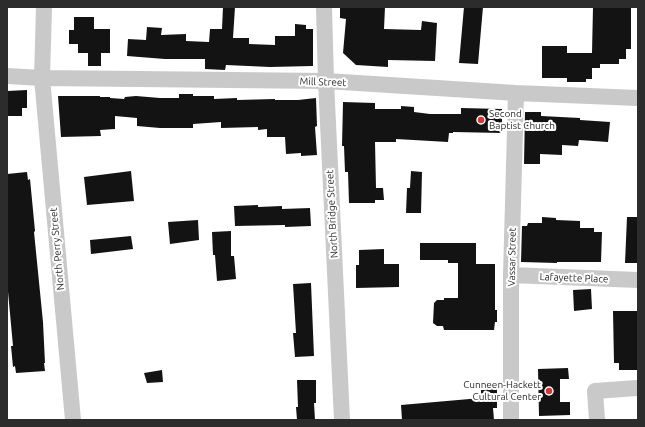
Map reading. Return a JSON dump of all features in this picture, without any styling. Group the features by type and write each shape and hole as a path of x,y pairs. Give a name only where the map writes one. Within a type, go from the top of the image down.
{"street":[{"name":"North Perry Street","path":"44,7 42,78 73,420"},
{"name":"North Bridge Street","path":"324,7 326,81 342,420"},
{"name":"Mill Street","path":"7,76 42,78 326,81 516,93 638,98"},
{"name":"Vassar Street","path":"511,420 511,275 516,93"},
{"name":"Lafayette Place","path":"511,275 638,280"},
{"path":"597,420 595,390 638,390"}],"building":[{"path":"223,7 235,7 233,38 249,38 249,44 275,45 275,36 295,36 295,24 306,25 306,29 313,29 313,66 270,67 226,65 225,70 205,69 205,59 165,59 127,56 128,39 146,40 147,27 162,28 161,35 186,34 186,41 209,42 210,29 222,29"},
{"path":"340,7 385,7 384,29 421,30 422,21 437,23 435,61 388,60 388,67 356,65 343,53 346,19 340,18"},
{"path":"464,7 483,7 478,64 459,63"},
{"path":"593,7 631,7 631,49 626,49 626,59 619,59 619,64 600,64 600,68 592,68 592,79 586,79 586,82 567,82 567,78 542,78 542,46 567,46 567,53 592,53"},
{"path":"74,17 94,17 94,29 110,29 110,53 101,53 101,66 88,66 88,53 78,53 78,44 69,44 69,30 74,30"},
{"path":"27,90 27,108 22,108 22,116 7,116 7,91"},
{"path":"179,94 214,96 214,99 237,98 237,100 298,100 316,98 317,126 315,127 317,155 301,156 301,153 286,154 285,137 267,137 267,129 258,130 258,127 221,128 221,122 193,124 193,128 160,128 137,126 137,118 115,116 115,129 100,130 101,136 61,137 58,96 100,96 124,99 125,97 136,96 179,98"},
{"path":"343,102 375,103 375,109 401,109 401,106 414,107 414,112 430,114 461,114 461,108 502,109 502,133 453,132 449,133 448,142 396,139 396,142 375,142 376,188 383,188 384,200 375,200 375,203 349,203 348,172 345,172 344,146 342,146"},
{"path":"525,112 541,112 541,116 580,118 580,120 610,122 608,142 579,140 578,146 562,145 562,155 540,154 540,164 524,164"},
{"path":"131,171 134,201 87,205 84,177"},
{"path":"411,171 422,172 421,213 406,213 407,188 410,188"},
{"path":"27,172 28,180 30,179 35,231 43,322 45,371 16,373 15,366 13,367 11,346 13,346 7,281 7,174"},
{"path":"258,205 258,207 282,206 282,209 310,208 311,226 235,226 234,206"},
{"path":"542,217 556,218 556,220 580,221 580,228 594,228 594,232 602,232 601,262 521,262 522,226 527,226 528,223 542,223"},
{"path":"627,217 638,217 638,263 625,263"},
{"path":"198,220 199,240 170,244 168,222"},
{"path":"231,231 231,256 234,256 236,279 217,281 215,255 213,255 212,232"},
{"path":"131,236 133,249 91,254 90,240"},
{"path":"420,243 476,243 476,264 495,264 495,310 497,310 497,322 495,322 494,330 444,330 443,326 437,326 433,323 434,303 437,300 444,300 444,298 458,298 458,263 448,263 448,260 420,260"},
{"path":"384,249 384,264 399,264 399,287 356,288 356,265 359,265 359,250"},
{"path":"311,283 314,356 295,357 293,333 296,333 293,284"},
{"path":"591,289 592,309 574,311 573,290"},
{"path":"613,311 638,311 638,370 619,370 619,363 614,363"},
{"name":"Cunneen-Hackett Cultural Center","path":"568,368 569,379 560,379 560,402 570,402 570,415 539,416 538,369"},
{"path":"162,370 163,382 147,383 144,373"},
{"path":"297,380 316,380 316,403 314,403 315,420 297,420"},
{"path":"481,386 497,386 497,408 493,408 494,420 402,420 401,405 481,398"}],"place":[{"name":"Second Baptist Church","path":"481,120"},
{"name":"Cunneen-Hackett Cultural Center","path":"549,391"}]}
